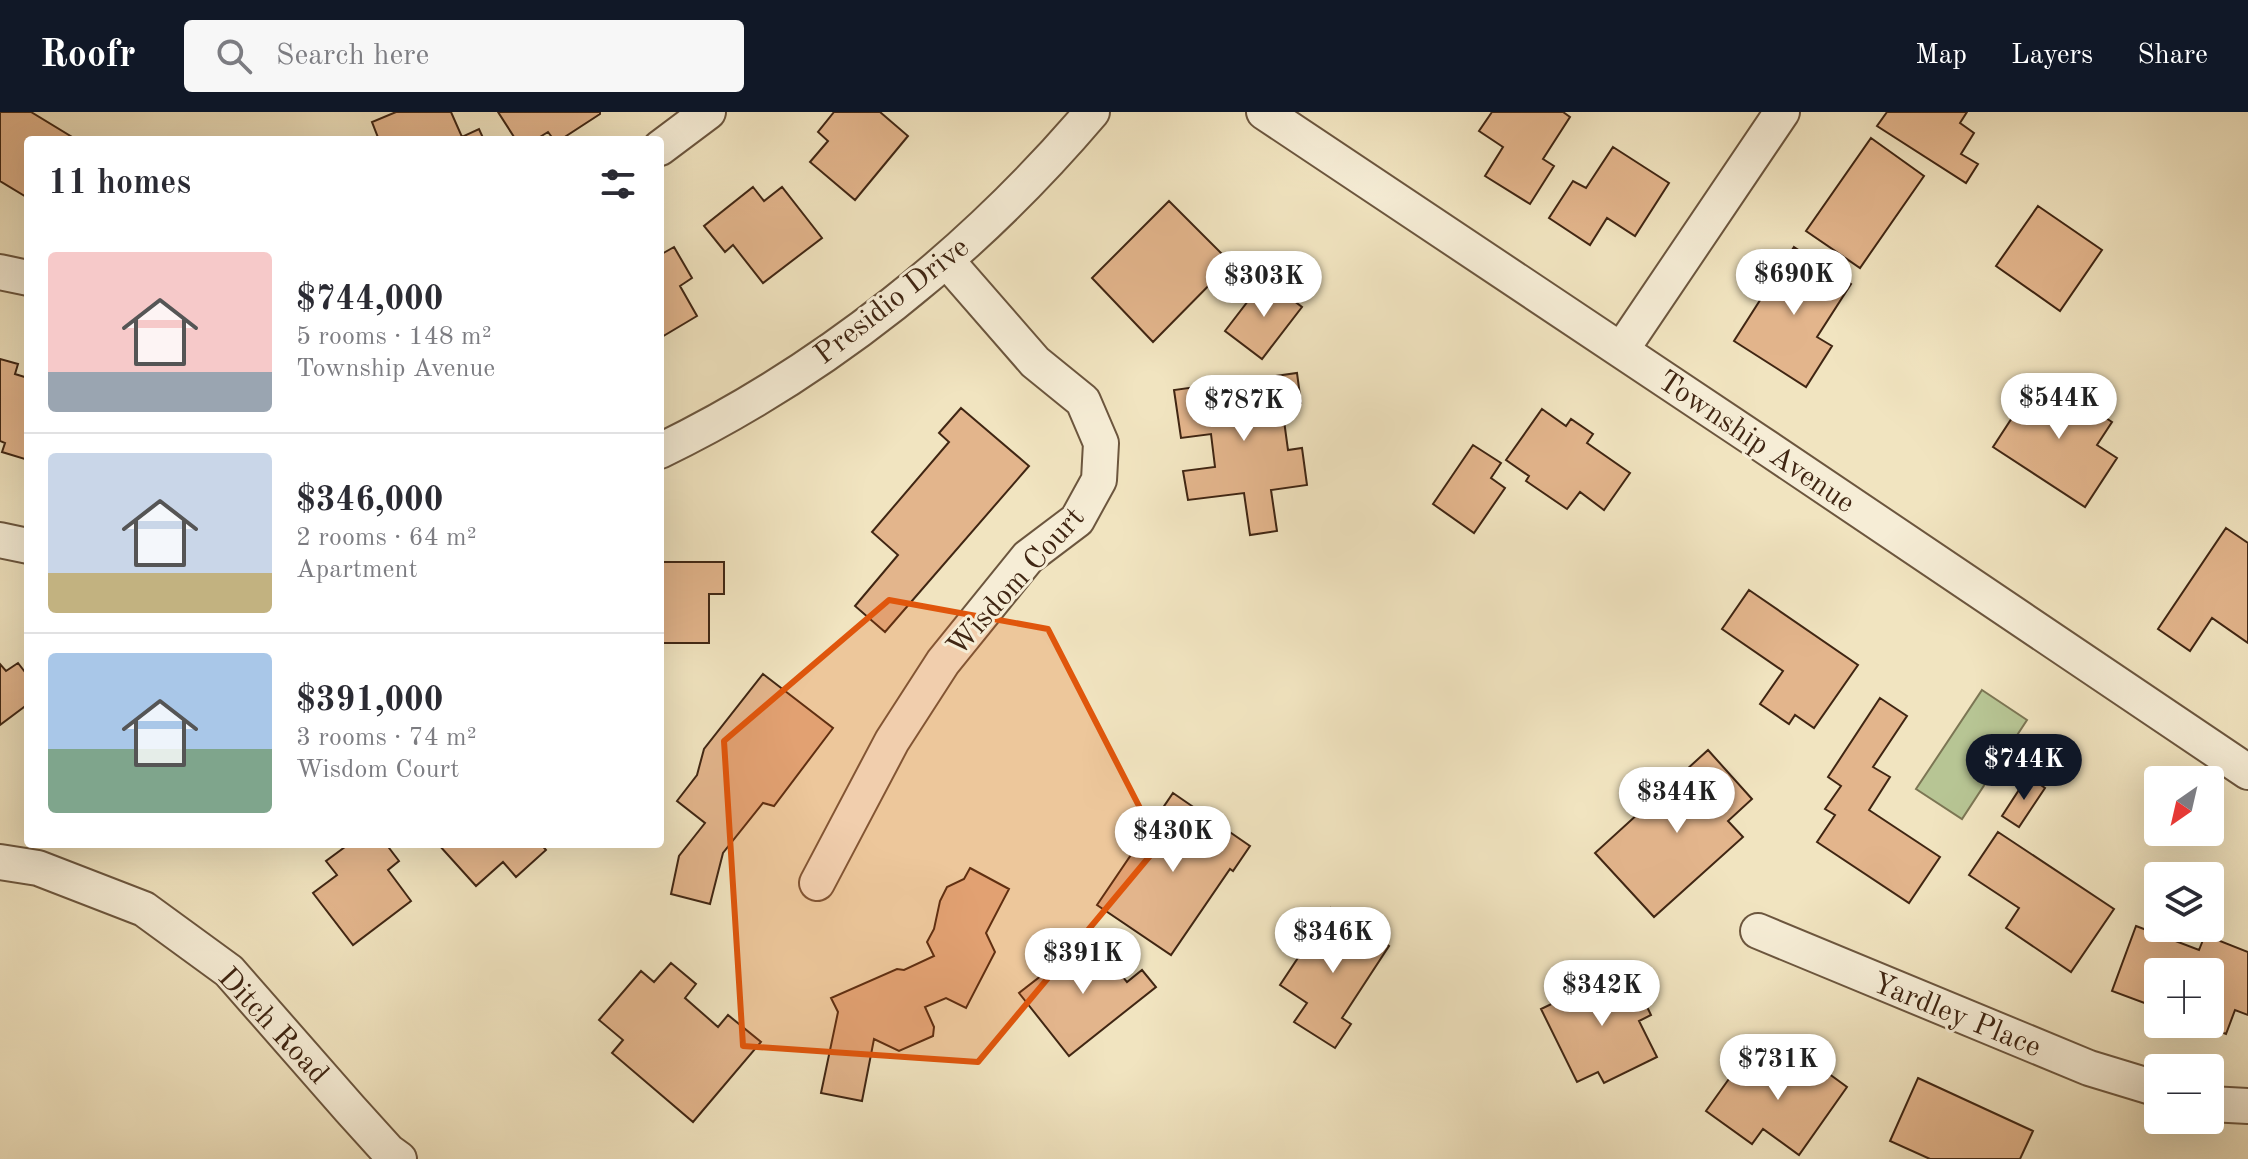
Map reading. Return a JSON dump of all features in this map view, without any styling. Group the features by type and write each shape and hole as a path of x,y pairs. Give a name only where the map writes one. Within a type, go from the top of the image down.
{"street":[{"path":"664,145 708,112"},
{"name":"Presidio Drive","path":"664,449 713,425 812,364 947,261 1055,156 1092,112"},
{"name":"Township Avenue","path":"1264,112 1622,349 1789,465 2248,772"},
{"path":"1622,349 1782,112"},
{"name":"Wisdom Court","path":"817,883 892,741 943,662 1028,557 1077,520 1099,480 1101,443 1083,401 1035,362 947,261"},
{"path":"0,272 24,277"},
{"path":"0,540 24,545"},
{"name":"Ditch Road","path":"0,862 38,868 144,909 229,971 350,1109 399,1159"},
{"name":"Yardley Place","path":"1758,931 2089,1068 2144,1085"},
{"path":"2224,1105 2248,1106"}],"highlighted area":[{"path":"889,600 1048,629 1159,845 978,1062 743,1046 724,741"}],"green space":[{"path":"1982,690 2027,720 1962,819 1916,789"}],"building":[{"path":"0,112 31,112 70,136 24,136 24,196 0,181"},
{"path":"396,112 451,112 462,136 377,136 372,122"},
{"path":"498,112 600,112 566,136 551,136 548,132 542,136 513,136"},
{"path":"834,112 880,112 908,136 855,200 810,162 828,141 818,132"},
{"path":"1492,112 1563,112 1570,117 1543,159 1554,166 1530,204 1485,176 1503,147 1479,131"},
{"path":"1887,112 1967,112 1960,123 1974,133 1961,154 1978,164 1966,183 1877,126"},
{"path":"479,129 482,136 464,136"},
{"path":"1871,138 1924,176 1860,268 1806,231"},
{"path":"1613,147 1669,183 1635,236 1607,218 1590,245 1549,218 1573,181 1586,188"},
{"path":"753,187 764,201 782,187 822,238 763,283 733,245 725,252 704,226"},
{"path":"1169,201 1231,263 1153,342 1092,278"},
{"path":"2038,206 2102,250 2060,311 1996,266"},
{"path":"674,247 692,278 680,286 697,316 664,336 664,253"},
{"path":"1794,247 1851,284 1817,337 1832,346 1806,387 1734,341"},
{"path":"1256,264 1268,274 1254,291 1242,281"},
{"path":"1265,279 1302,307 1262,359 1225,331"},
{"path":"0,359 18,364 15,374 24,377 24,459 2,452 5,443 0,441"},
{"path":"1297,373 1301,403 1282,406 1288,450 1302,448 1307,485 1271,490 1277,531 1250,535 1244,493 1188,500 1183,471 1215,467 1211,434 1181,438 1174,390"},
{"path":"2040,375 2112,422 2097,445 2117,458 2085,507 1993,447"},
{"path":"961,408 1029,466 885,632 855,606 898,555 872,532 949,442 939,433"},
{"path":"1542,409 1566,426 1571,419 1593,434 1587,443 1630,473 1604,510 1580,492 1567,509 1526,481 1529,476 1506,460"},
{"path":"1473,445 1501,463 1491,478 1505,488 1474,533 1433,504"},
{"path":"2226,528 2248,543 2248,643 2212,618 2190,651 2158,629"},
{"path":"664,562 724,562 724,594 709,594 709,643 664,643"},
{"path":"1749,590 1858,665 1814,728 1795,715 1789,724 1760,704 1783,671 1722,629"},
{"path":"18,663 24,671 24,707 0,725 0,664 6,671"},
{"path":"763,674 833,728 774,806 763,803 723,853 710,904 671,894 679,856 705,823 677,801 697,775 704,749"},
{"path":"1880,698 1907,716 1873,767 1890,777 1869,810 1940,857 1909,903 1817,842 1835,815 1825,809 1841,786 1828,777"},
{"path":"1708,750 1752,799 1728,821 1743,837 1654,917 1595,853"},
{"path":"2028,776 2045,788 2019,827 2002,816"},
{"path":"1173,793 1250,846 1233,871 1230,869 1171,955 1097,905"},
{"path":"1998,832 2114,909 2071,972 2006,928 2019,908 1969,875"},
{"path":"344,848 389,848 399,861 388,870 411,901 353,945 313,893 337,875 326,861"},
{"path":"442,848 546,850 516,877 503,862 476,886"},
{"path":"970,868 1009,889 986,933 995,952 966,1008 946,998 925,1007 934,1027 933,1036 899,1051 874,1039 862,1101 821,1093 838,1012 831,998 934,956 927,942 934,929 940,901 947,887 964,879"},
{"path":"1331,908 1389,946 1342,1018 1351,1024 1335,1048 1294,1022 1307,1003 1280,985"},
{"path":"2136,926 2144,929 2144,942 2178,942 2199,950 2202,942 2223,942 2248,952 2248,1015 2235,1010 2226,1034 2224,958 2144,958 2144,1003 2112,991"},
{"path":"1091,937 1127,982 1142,970 1156,987 1069,1056 1019,993"},
{"path":"671,963 696,984 685,998 718,1027 728,1015 761,1042 693,1122 612,1053 623,1040 599,1020 641,971 654,982"},
{"path":"1628,967 1651,1015 1639,1021 1657,1057 1604,1083 1598,1072 1577,1082 1541,1009"},
{"path":"1795,1049 1847,1087 1799,1155 1763,1129 1752,1144 1706,1111 1741,1062 1771,1082"},
{"path":"1918,1078 2033,1131 2020,1159 1930,1159 1890,1141"}]}
